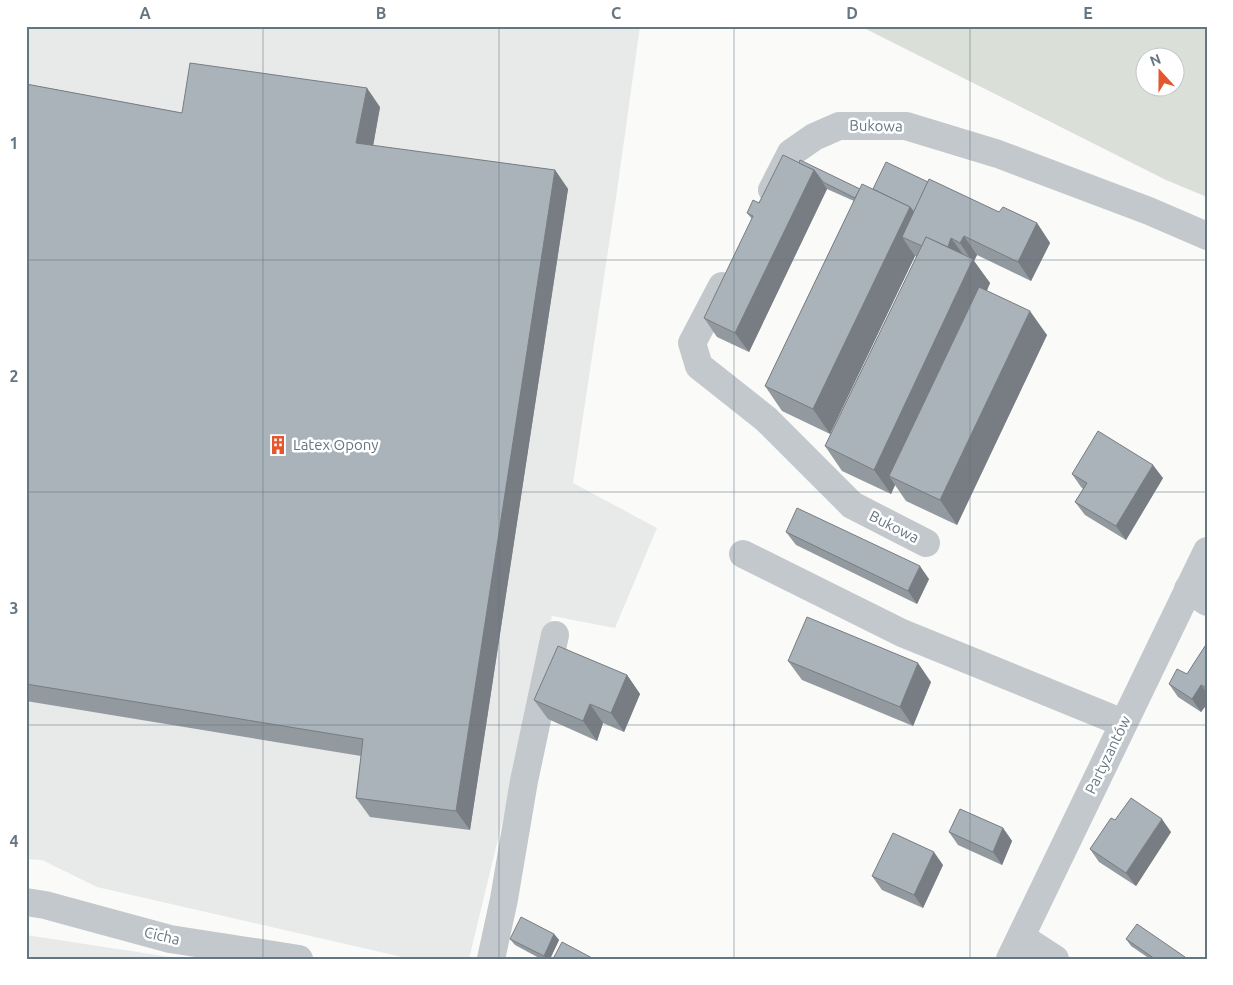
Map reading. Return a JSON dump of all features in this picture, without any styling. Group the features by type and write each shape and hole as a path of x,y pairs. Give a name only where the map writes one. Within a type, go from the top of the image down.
{"street":[{"name":"Bukowa","path":"759,214 791,153 814,137 839,126 906,126 998,154 1149,211 1207,236"},
{"name":"Bukowa","path":"732,266 692,344 699,366 766,419 852,505 926,544"},
{"name":"Partyzantów","path":"1016,948 1123,723 1197,596 1207,551"},
{"path":"743,554 902,634 1123,723"},
{"path":"491,959 504,898 524,782 555,635"},
{"name":"Cicha","path":"26,902 45,905 170,939 299,959"},
{"path":"1016,948 1055,959"}],"shaded area":[{"name":"Latex Opony","path":"26,26 640,26 573,483 657,528 615,628 552,616 469,959 411,959 97,887 42,860 26,859"},
{"path":"860,26 1207,26 1207,197 1166,180"},
{"path":"26,935 183,959 26,959"}],"building":[{"name":"Latex Opony","path":"190,63 367,88 356,143 555,170 456,811 356,798 363,739 26,684 26,84 182,113"},
{"path":"783,155 814,170 735,333 704,318 753,216 747,213 753,200 759,203"},
{"path":"800,160 860,189 855,198 823,182 814,170 799,163"},
{"path":"886,162 928,182 914,212 910,207 873,189"},
{"path":"929,179 999,212 1003,207 1037,223 1018,262 964,236 960,243 951,238 948,247 926,237 922,246 902,237"},
{"path":"862,184 910,207 813,409 765,386"},
{"path":"926,237 973,259 874,470 825,446"},
{"path":"979,287 1030,311 940,500 889,476"},
{"path":"1098,431 1153,465 1116,526 1075,502 1087,483 1072,474"},
{"path":"797,508 920,566 908,591 786,532"},
{"path":"807,617 918,663 900,707 788,661"},
{"path":"1207,643 1207,688 1201,685 1192,699 1169,684 1177,669 1187,674"},
{"path":"558,646 627,675 611,713 590,704 583,721 534,700"},
{"path":"1131,798 1162,819 1126,873 1090,849 1111,818 1115,820"},
{"path":"960,809 1003,828 993,852 949,832"},
{"path":"893,833 934,852 914,895 872,876"},
{"path":"521,917 554,934 544,956 510,939"},
{"path":"1137,924 1185,957 1184,959 1155,959 1126,939"},
{"path":"562,942 594,959 553,959"}],"place":[{"name":"Latex Opony","path":"278,445"}]}
